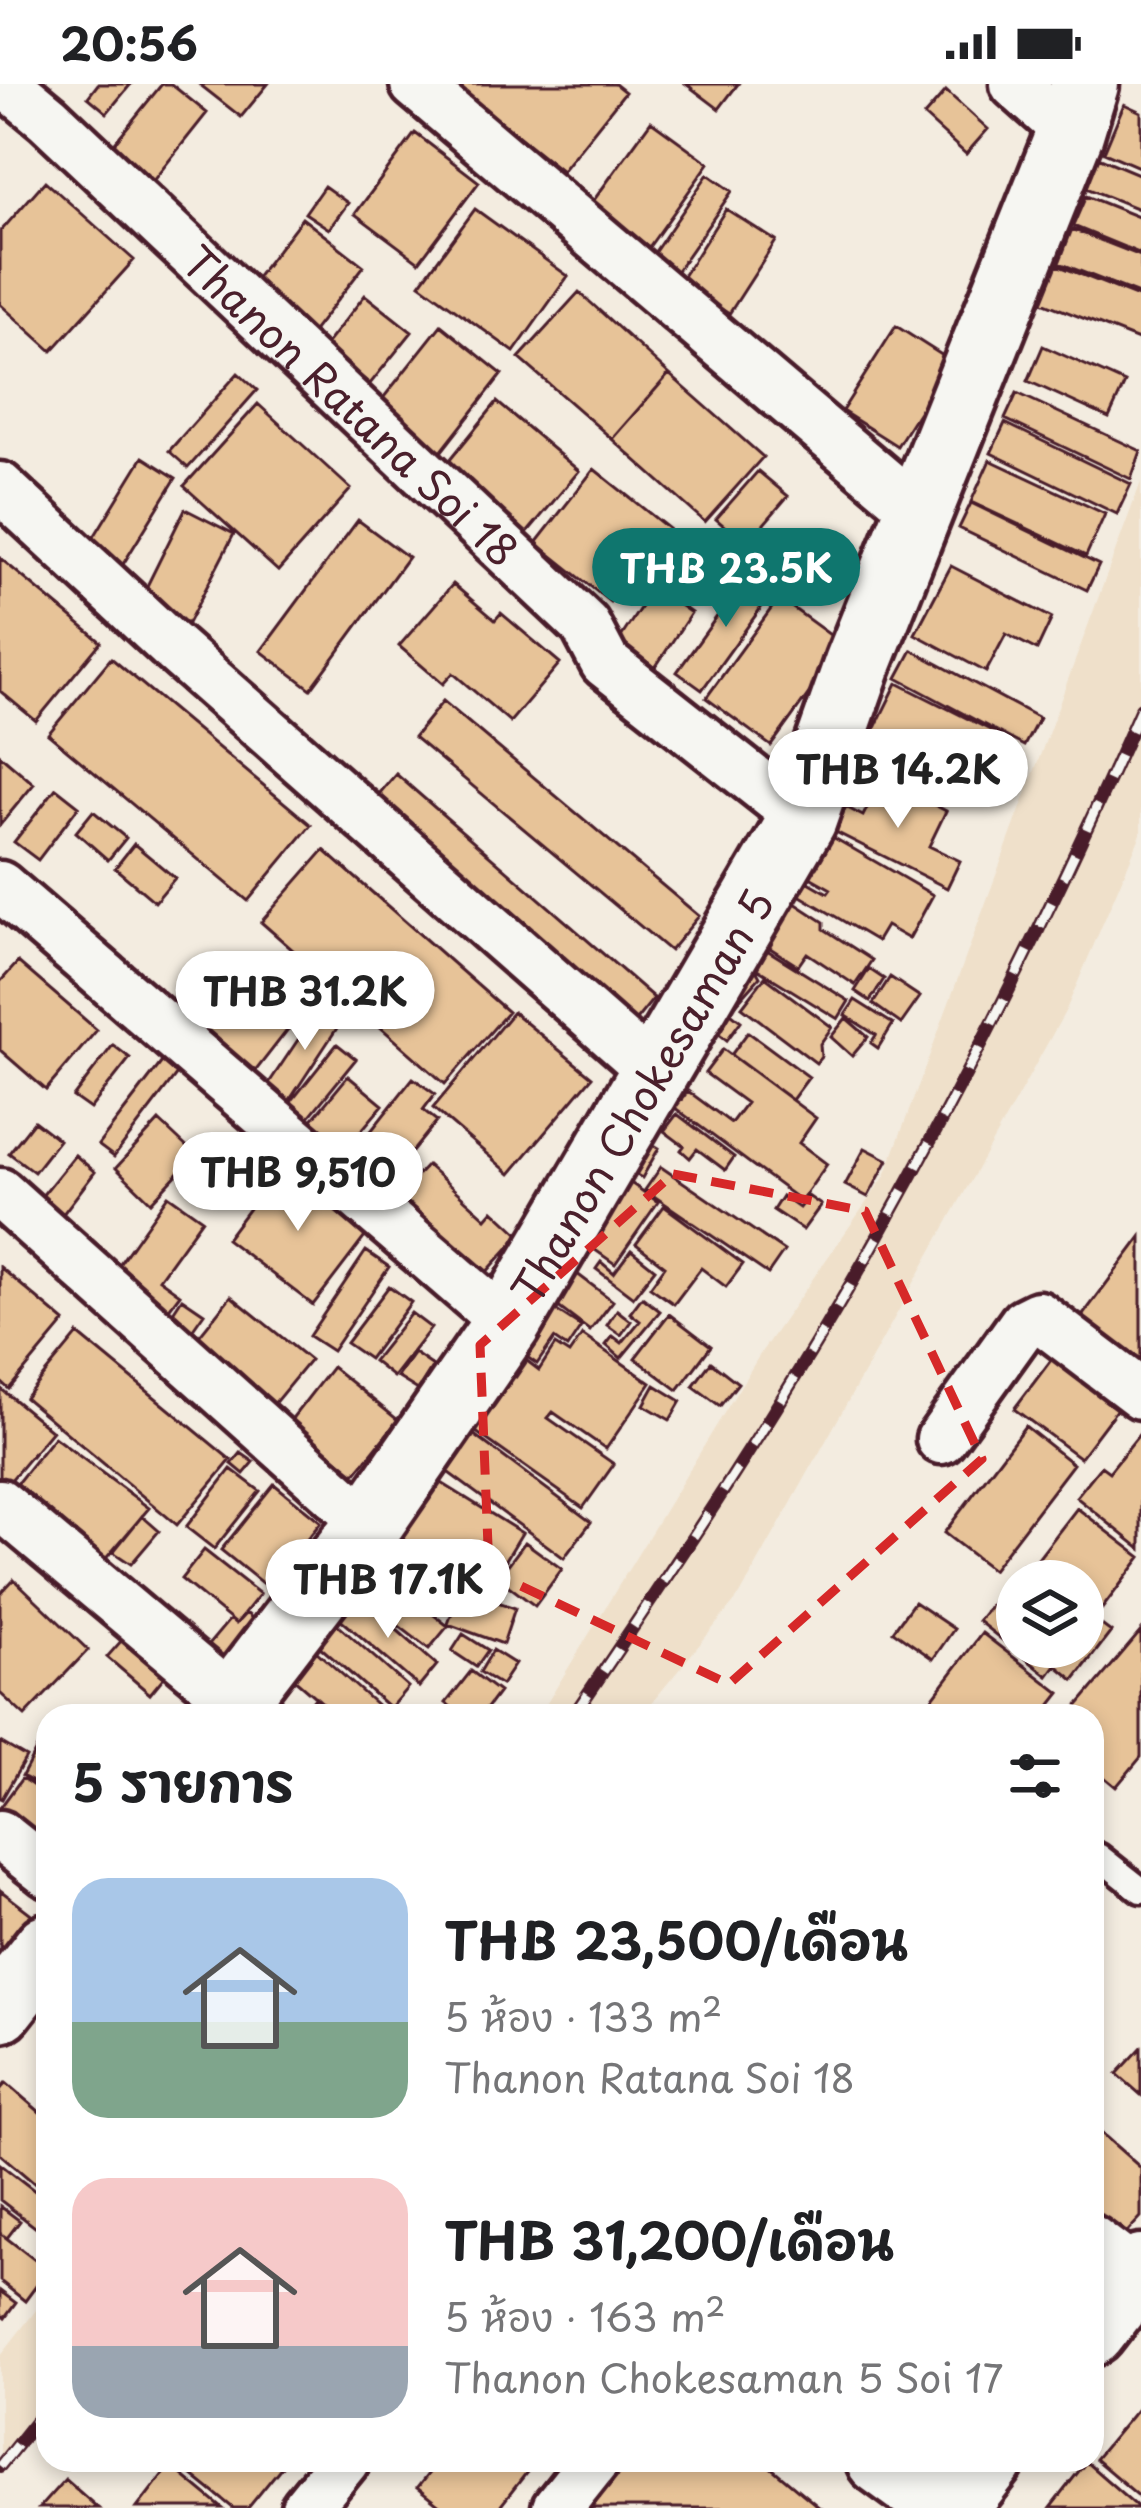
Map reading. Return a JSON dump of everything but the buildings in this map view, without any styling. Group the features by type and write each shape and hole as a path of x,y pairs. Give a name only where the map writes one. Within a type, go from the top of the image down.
{"street":[{"name":"Thanon Ratana Soi 18","path":"7,84 66,134 584,625 605,663 803,819"},
{"path":"415,84 918,511"},
{"path":"1015,84 1077,108"},
{"name":"Thanon Chokesaman 5","path":"231,1704 369,1524 507,1324 803,819 858,663 1077,108"},
{"path":"0,487 170,645 653,1071"},
{"path":"0,886 507,1324"},
{"path":"0,1193 369,1524"},
{"path":"940,1439 1024,1323 1038,1316 1141,1394"},
{"path":"0,1504 224,1704"},
{"path":"0,1835 36,1864"},
{"path":"0,2008 36,1962"},
{"path":"306,2508 335,2472"},
{"path":"557,2508 586,2472"},
{"path":"898,2472 950,2508 981,2472"}],"lane":[{"path":"1104,1861 1141,1890"}],"highlighted area":[{"path":"673,1174 865,1211 982,1459 729,1684 489,1571 480,1345"}],"shaded area":[{"path":"1141,482 1141,834 1066,1010 740,1595 651,1704 546,1704 762,1351 885,1176"},
{"path":"36,2310 36,2420 0,2461 0,2356"}],"railway":[{"path":"581,1704 771,1416 881,1231 1017,972 1141,708"},
{"path":"0,2466 36,2421"}]}
